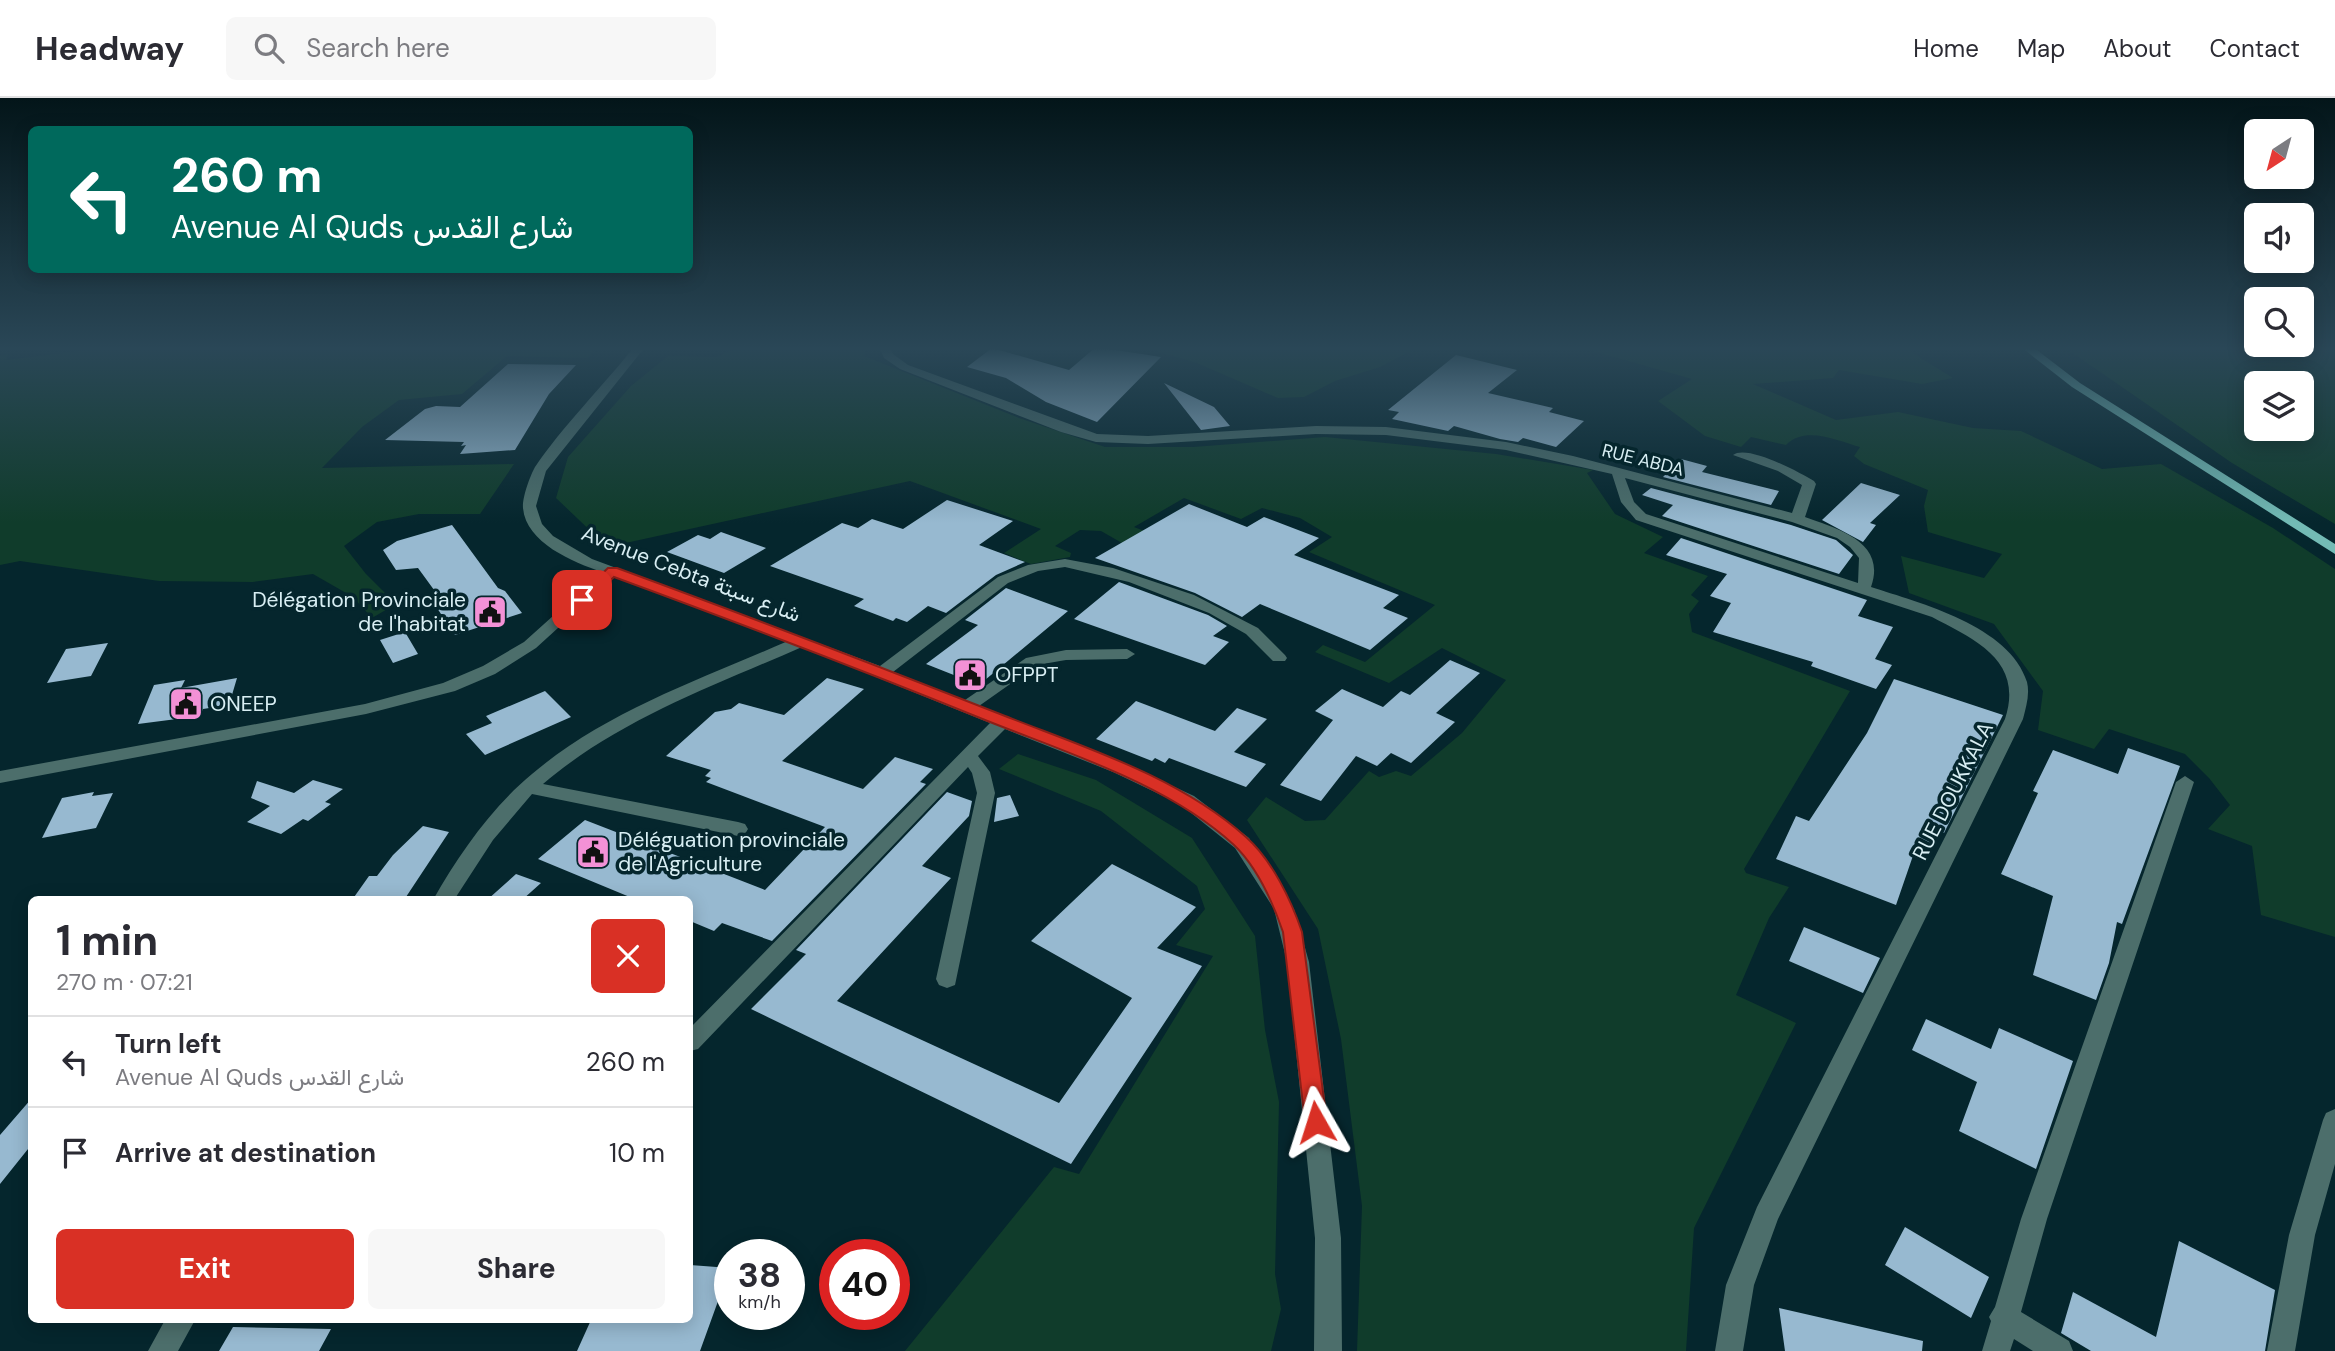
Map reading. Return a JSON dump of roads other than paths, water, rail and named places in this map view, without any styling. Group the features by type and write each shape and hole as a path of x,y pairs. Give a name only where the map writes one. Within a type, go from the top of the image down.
{"main road":[{"path":"2108,405 2335,550"}],"street":[{"name":"Avenue Cebta شارع سبتة","path":"592,405 540,470 529,499 536,525 548,539 578,558 803,641 1119,768 1187,800 1242,843 1284,909 1293,932 1302,992 1325,1214 1330,1300 1328,1351"},
{"name":"RUE ABDA","path":"1004,405 1097,438 1148,440 1316,430 1386,431 1506,446 1618,471 1797,519 1842,535 1855,544 1867,564 1863,589"},
{"path":"1739,455 1783,468 1809,484 1797,519"},
{"name":"RUE DOUKKALA","path":"1618,471 1620,487 1632,510 1641,517 1937,614 1975,633 2010,665 2021,691 2021,704 1766,1216 1740,1285 1729,1351"},
{"path":"880,674 1003,580 1022,571 1054,564 1077,564 1121,574 1188,600 1245,626 1279,658"},
{"path":"0,777 366,709 449,687 489,670 530,645 612,571"},
{"path":"446,896 483,842 528,787 574,752 621,725 803,641"},
{"path":"966,707 1032,661 1066,655 1127,654"},
{"path":"693,1039 1002,721"},
{"path":"947,979 986,793 981,772 968,755"},
{"path":"1996,1351 2003,1317 2034,1219 2185,782"},
{"path":"528,787 738,828"},
{"path":"2281,1351 2302,1235 2335,1120"},
{"path":"2003,1317 2059,1351"},
{"path":"162,1351 179,1323"}],"place":[{"name":"Délégation Provinciale de l'habitat","path":"490,612"},
{"name":"OFPPT","path":"970,675"},
{"name":"ONEEP","path":"186,704"},
{"name":"Déléguation provinciale de l'Agriculture","path":"593,852"}]}
